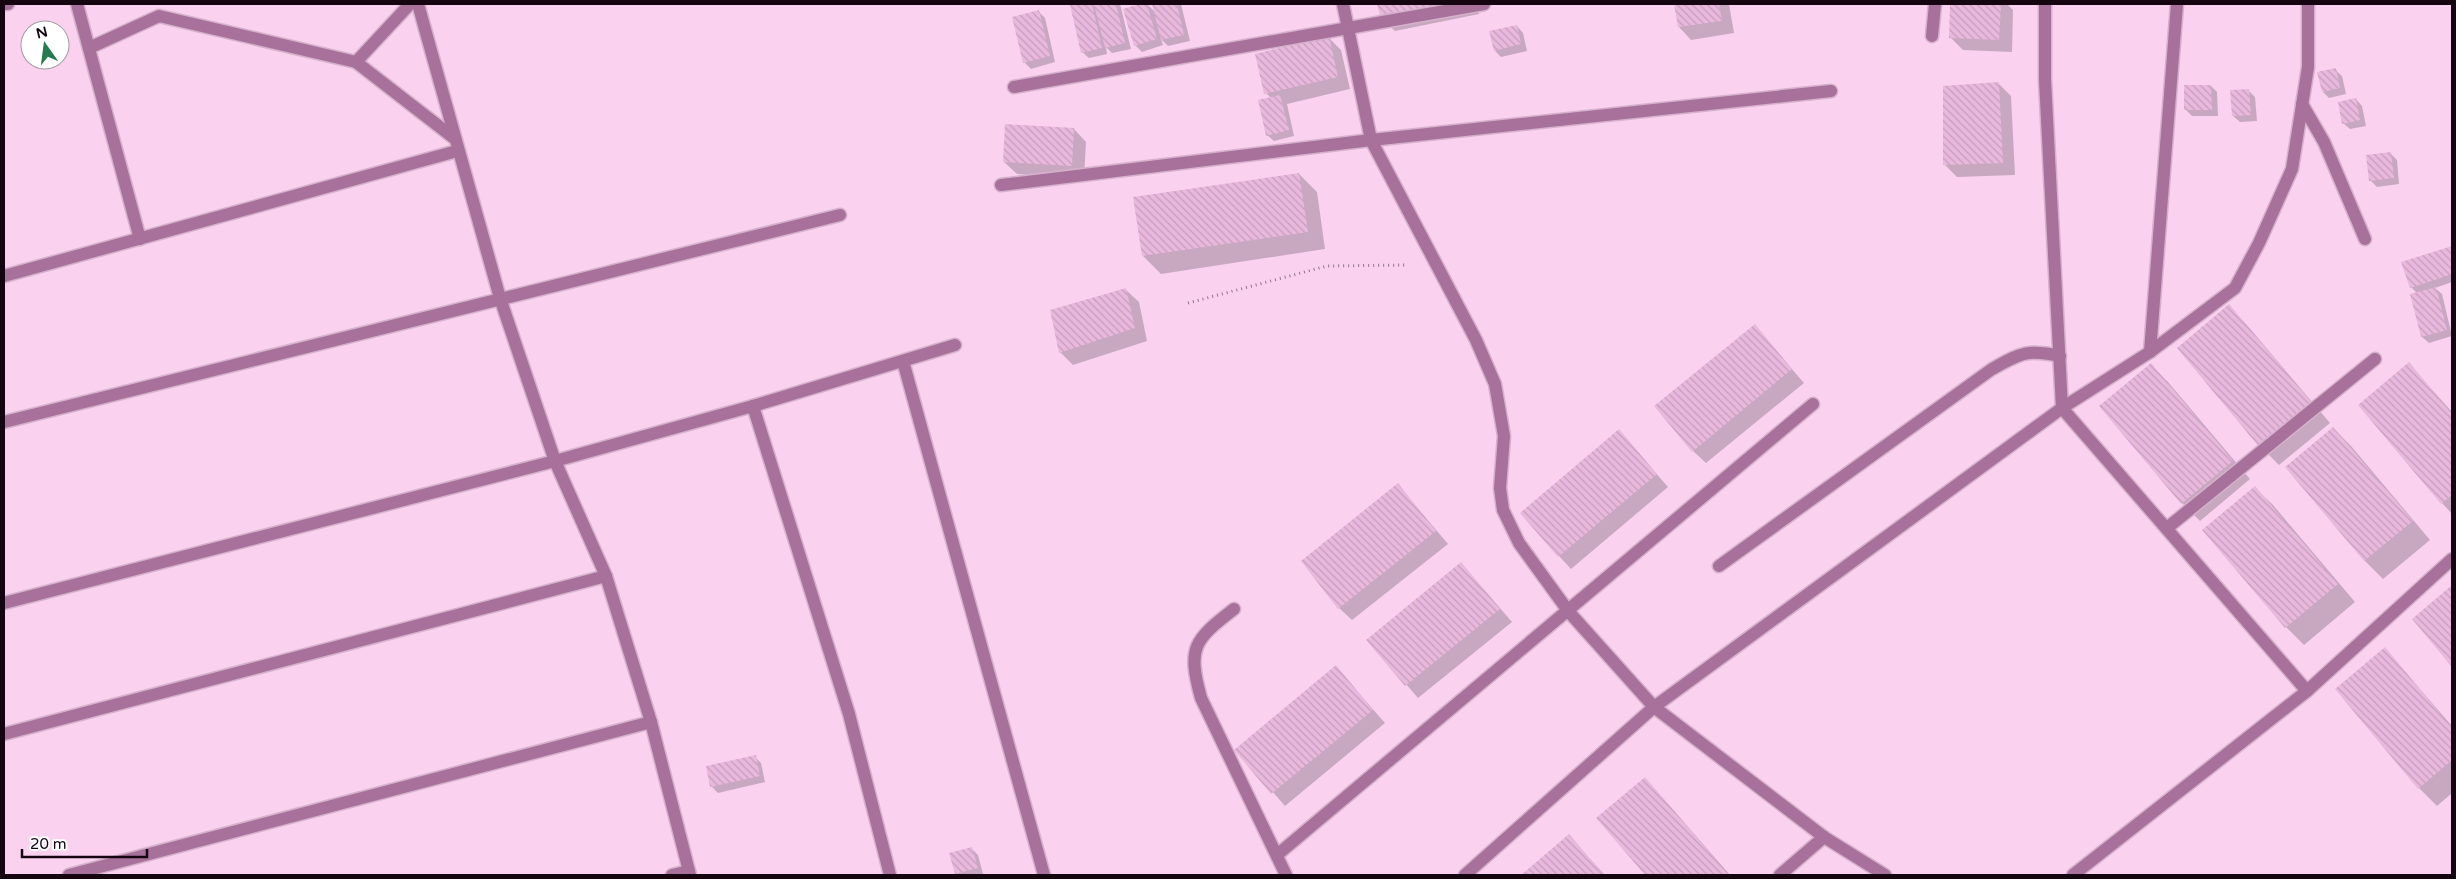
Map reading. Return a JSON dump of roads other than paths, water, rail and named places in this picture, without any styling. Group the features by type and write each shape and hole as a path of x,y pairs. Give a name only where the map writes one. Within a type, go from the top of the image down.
{"street":[{"path":"78,4 140,239"},
{"path":"356,62 410,4"},
{"path":"418,4 457,152 500,298 555,461 606,576 651,722 690,873 672,875"},
{"path":"1343,4 1371,140 1476,340 1495,384 1504,436 1500,488 1503,510 1520,543 1569,612 1654,707 1824,837 1885,875"},
{"path":"1014,87 1484,4"},
{"path":"1932,36 1935,4"},
{"path":"2045,4 2045,80 2062,408 2307,691"},
{"path":"2150,352 2177,4"},
{"path":"1465,875 1654,707 2062,408 2150,352 2235,288 2260,243 2292,170 2308,67 2308,4"},
{"path":"89,48 159,16 356,62 454,138"},
{"path":"1001,185 1371,140 1831,91"},
{"path":"2302,104 2324,142 2365,239"},
{"path":"4,276 457,152"},
{"path":"4,422 840,215"},
{"path":"4,603 555,461 753,406 956,345"},
{"path":"1719,566 1992,369 2021,353 2036,351 2060,356"},
{"path":"2167,528 2376,359"},
{"path":"903,361 1044,875"},
{"path":"1277,855 1569,612 1813,404"},
{"path":"753,406 849,714 890,875"},
{"path":"2073,875 2307,691 2452,560"},
{"path":"4,734 606,576"},
{"path":"1234,609 1211,627 1195,646 1193,670 1201,698 1286,875"},
{"path":"69,875 651,722"},
{"path":"1780,875 1824,837"}]}
